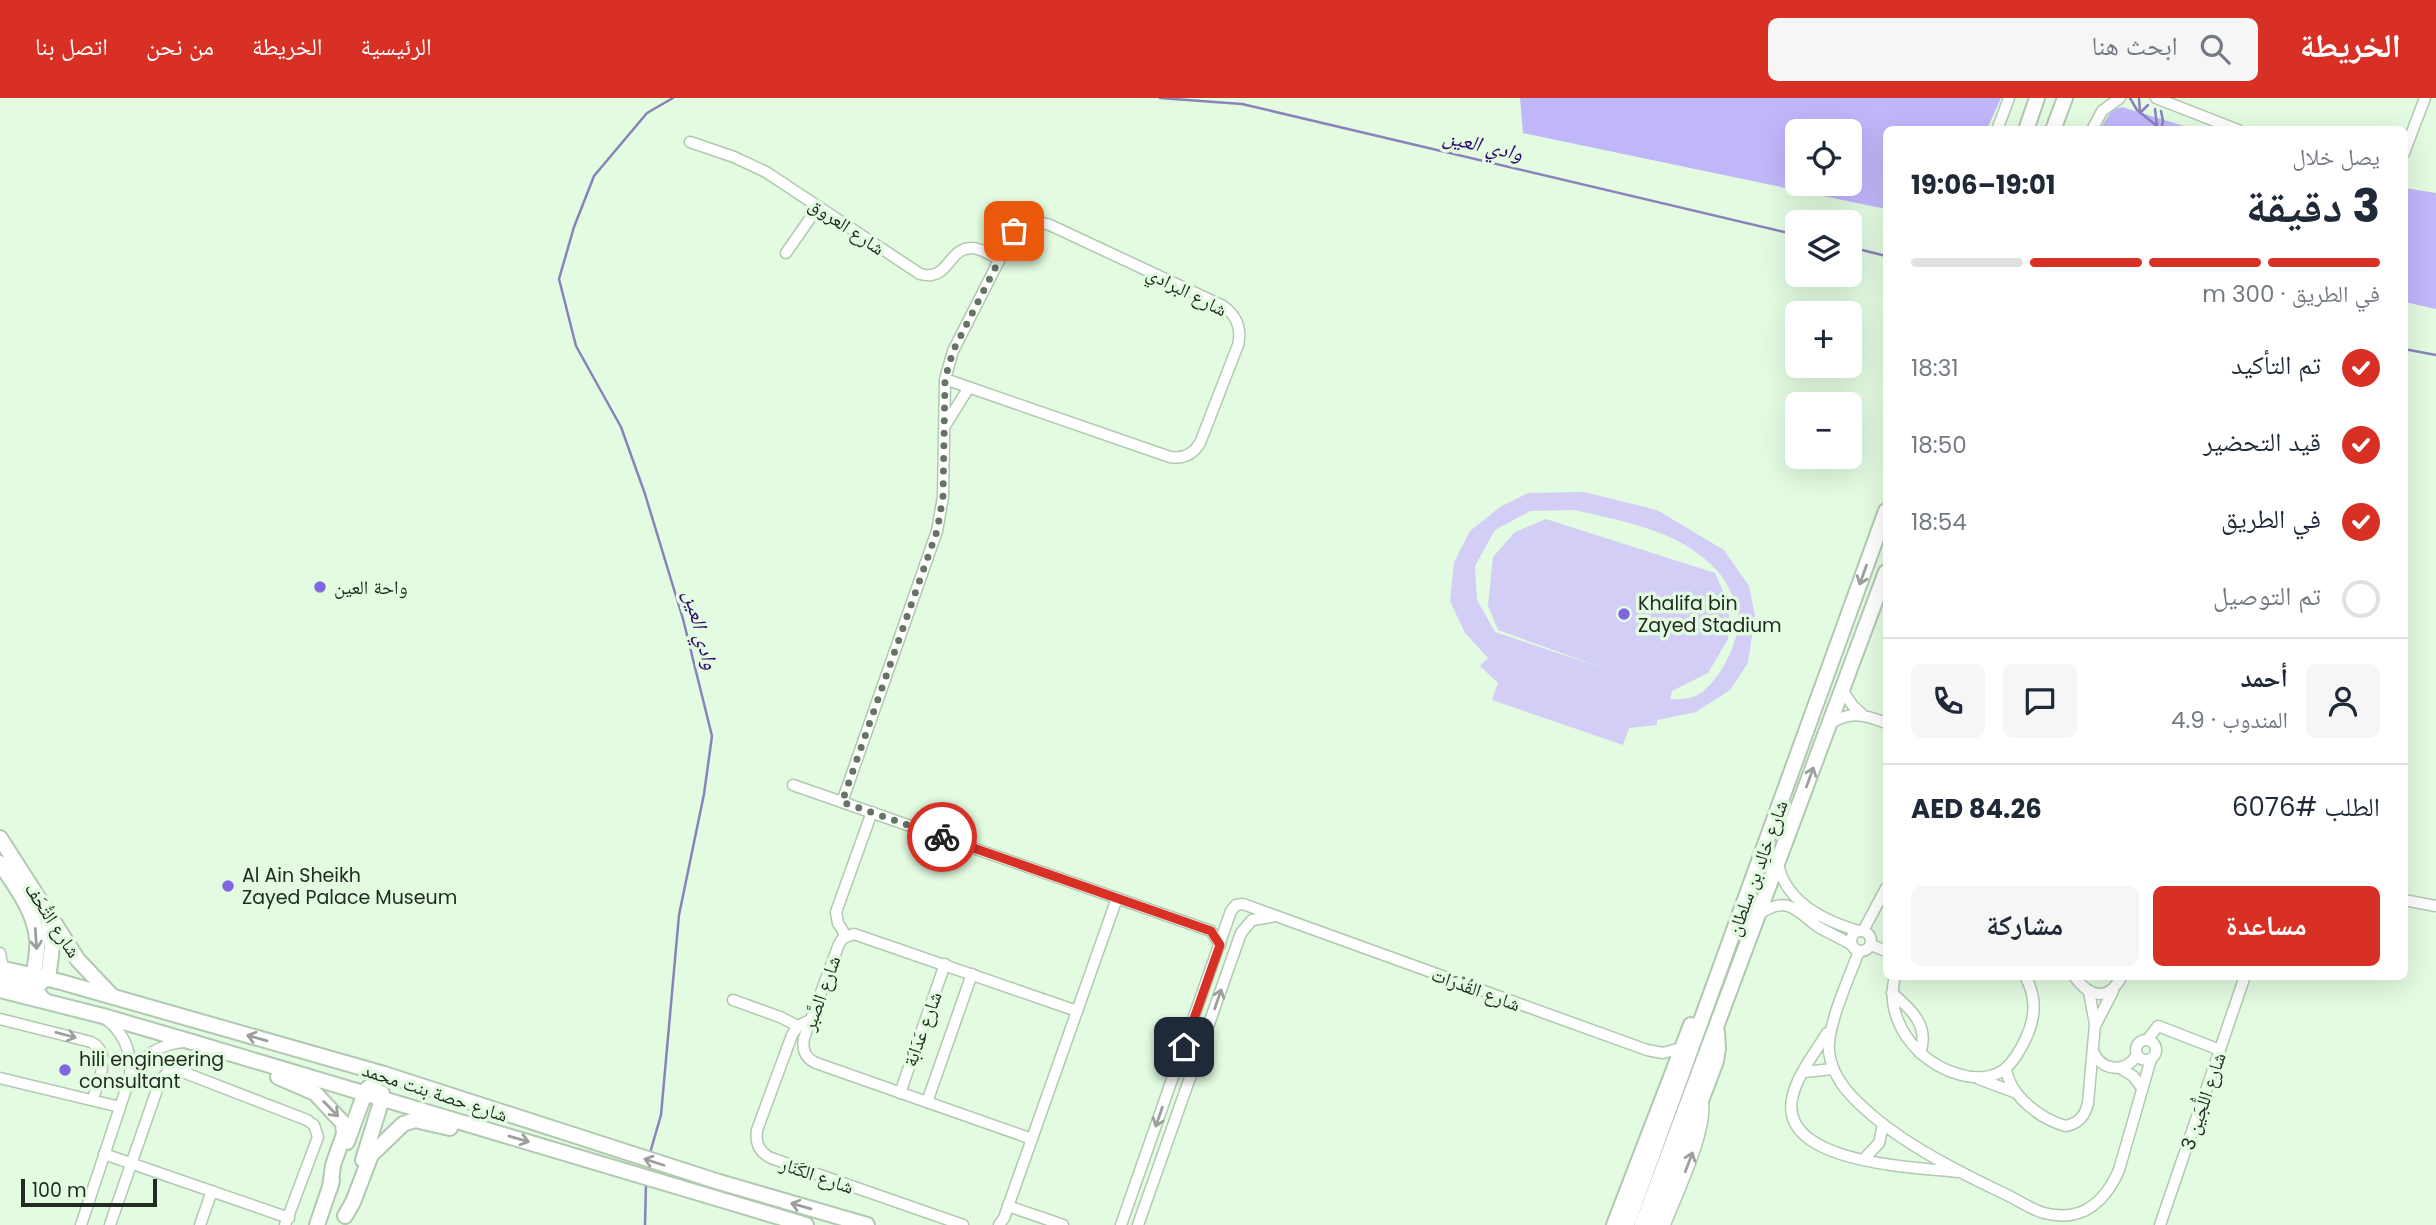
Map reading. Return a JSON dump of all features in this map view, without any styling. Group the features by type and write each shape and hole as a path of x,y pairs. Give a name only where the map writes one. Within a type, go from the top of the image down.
{"main road":[{"path":"2027,126 2037,98"},
{"path":"2054,126 2065,98"},
{"name":"شارع خالِد بن سلطان","path":"1627,1225 1883,519"},
{"name":"شارع خالِد بن سلطان","path":"1642,1225 1883,580"},
{"name":"شارع التُّحَف","path":"0,838 85,969 113,997"},
{"name":"شارع التُّحَف","path":"0,863 18,890 35,926 38,940 33,980"},
{"path":"47,913 52,947 48,979"},
{"path":"1612,1225 1699,1005 1722,965"},
{"name":"شارع حصة بنت محمد","path":"1,972 33,980 48,979 113,997 867,1225"},
{"path":"33,980 37,994 44,1001"},
{"name":"شارع حصة بنت محمد","path":"0,990 103,1016 806,1225"},
{"path":"1654,1225 1717,1055 1715,1028"},
{"path":"254,1061 276,1076 310,1089 340,1118 344,1134 333,1165 330,1188"},
{"path":"317,1225 365,1094 377,1075"},
{"path":"344,1220 382,1099 377,1075"},
{"path":"344,1220 371,1155 403,1124 415,1120 460,1130 488,1130"}],"street":[{"path":"1998,126 2009,98"},
{"path":"2094,126 2102,111 2120,98"},
{"path":"2156,98 2228,126"},
{"path":"2408,144 2425,98 2436,102"},
{"name":"شارع العروق","path":"690,142 756,167 920,274 930,276 940,273 957,254 966,249 976,249 999,259"},
{"path":"786,253 818,206"},
{"name":"شارع البرادي","path":"842,802 937,531 943,497 945,379 953,351 1011,235 1018,227 1028,223 1045,223 1223,306 1236,320 1240,338 1200,443 1194,452 1180,458 1170,457 945,379"},
{"path":"943,431 968,388"},
{"path":"1842,690 1853,706 1863,714 1883,722"},
{"path":"1830,723 1846,715 1863,714"},
{"path":"793,785 1211,931 1227,923 1246,926 1258,918 1272,917"},
{"path":"846,936 838,923 836,912 872,812"},
{"path":"1759,914 1769,908 1791,905 1817,919 1861,931 1871,937 1871,945 1866,950 1855,948 1817,919 1789,891 1778,864"},
{"path":"0,881 18,890"},
{"path":"1883,893 1861,931 1852,937 1855,948 1828,1050 1833,1069 1850,1094 1883,1125 1961,1173 2039,1211 2059,1216 2078,1213 2099,1200 2115,1179 2151,1059 2155,1056 2157,1048 2148,1039"},
{"path":"999,1225 1117,898"},
{"path":"2408,901 2436,906"},
{"path":"1121,1225 1227,923 1234,907 1246,905 1249,914 1246,926 1138,1225"},
{"name":"شارع القُدْرَات","path":"1246,905 1272,917 1647,1050 1663,1053 1681,1048"},
{"path":"1211,931 1220,945"},
{"name":"شارع الصَّبر","path":"1032,1139 809,1059 804,1052 803,1043 810,1020 839,944 846,936 854,934 1077,1011"},
{"path":"1871,945 1883,950"},
{"path":"0,953 1,972"},
{"name":"شارع عَدَابَة","path":"900,1093 945,964"},
{"name":"شارع عَدَابَة","path":"927,1102 972,974"},
{"path":"1894,980 1892,993 1899,1023 1920,1053 1944,1069 2015,1092 2048,1119 2066,1126 2078,1121 2087,1110 2093,1051 2095,1024 2089,992 2078,980"},
{"path":"1976,1078 2006,1068 2025,1041 2034,1015 2034,998 2027,980"},
{"path":"2095,1024 2120,980"},
{"name":"شارع اللُّجَين 3","path":"2160,1225 2244,980"},
{"path":"2089,992 2105,993 2115,988"},
{"path":"1892,993 1920,1022 1923,1041 1920,1053"},
{"path":"733,1000 798,1026 810,1020"},
{"path":"103,1016 116,1028 125,1043 130,1060 130,1077"},
{"path":"0,1019 78,1038 99,1046 103,1052 103,1060 93,1100"},
{"path":"1833,1024 1804,1072 1792,1098 1791,1113 1796,1127 1813,1143 1840,1154 1864,1160 1961,1173"},
{"name":"شارع الكَنَار","path":"798,1026 792,1035 757,1130 757,1140 763,1153 963,1225"},
{"path":"2090,1079 2130,1064 2137,1055 2137,1044 2148,1039 2158,1026 2220,1050"},
{"path":"81,1225 130,1077 143,1059 160,1047 192,1042"},
{"path":"2093,1051 2101,1063 2133,1076 2142,1088"},
{"path":"2137,1055 2144,1060 2151,1059"},
{"path":"2006,1068 2008,1080 2015,1092"},
{"path":"1804,1072 1833,1069"},
{"path":"104,1154 132,1163 212,1191 287,1221 318,1137 314,1125 307,1120 186,1073 172,1071 163,1077 132,1163 110,1225"},
{"path":"0,1079 120,1107"},
{"path":"1665,1225 1702,1124 1702,1096"},
{"path":"1864,1160 1879,1143 1883,1125"},
{"path":"1918,1167 1924,1150"},
{"path":"200,1225 212,1191"},
{"path":"1130,1200 1145,1206"},
{"path":"1008,1206 1062,1225"}],"shaded area":[{"path":"1520,98 2001,98 1988,126 1883,126 1883,208 1824,196 1862,196 1862,119 1785,119 1785,188 1523,133"},
{"path":"2122,107 2184,126 2102,126 2112,110"},
{"path":"2408,188 2436,193 2436,309 2408,303"},
{"path":"1584,492 1657,510 1724,550 1749,586 1755,615 1748,663 1730,690 1696,712 1657,720 1657,725 1629,728 1623,745 1492,700 1498,683 1480,666 1488,658 1465,633 1450,601 1454,562 1470,531 1500,507 1528,493","holes":["1575,510 1634,524 1672,538 1706,559 1726,582 1738,613 1737,634 1723,668 1701,693 1686,699 1670,699 1672,691 1708,673 1728,639 1730,619 1715,573 1546,519 1515,532 1493,557 1488,606 1498,630 1606,669 1495,632 1477,600 1475,566 1495,530 1530,511"]}],"waterway":[{"name":"وادي العين","path":"650,1153 661,1115 679,915 704,794 712,736 683,619 645,494 621,427 576,346 559,279 574,227 594,176 647,113 673,98"},
{"name":"وادي العين","path":"1160,98 1242,104 1785,232"},
{"path":"2130,98 2137,110 2157,126"},
{"path":"2139,99 2140,112"},
{"path":"2140,113 2148,105"},
{"path":"2155,109 2157,126"},
{"path":"2161,111 2162,126"},
{"name":"وادي العين","path":"1862,250 1883,255"},
{"name":"وادي العين","path":"2408,350 2436,355"},
{"name":"وادي العين","path":"645,1225 646,1183"}],"way so far":[{"path":"942,837 842,802 937,531 943,497 947,369 953,351 1014,231"}],"place":[{"name":"واحة العين","path":"320,587"},
{"name":"Khalifa bin Zayed Stadium","path":"1624,614"},
{"name":"Al Ain Sheikh Zayed Palace Museum","path":"228,886"},
{"name":"hili engineering consultant","path":"65,1070"}],"route":[{"path":"942,837 1211,931 1220,945 1184,1047"}]}
